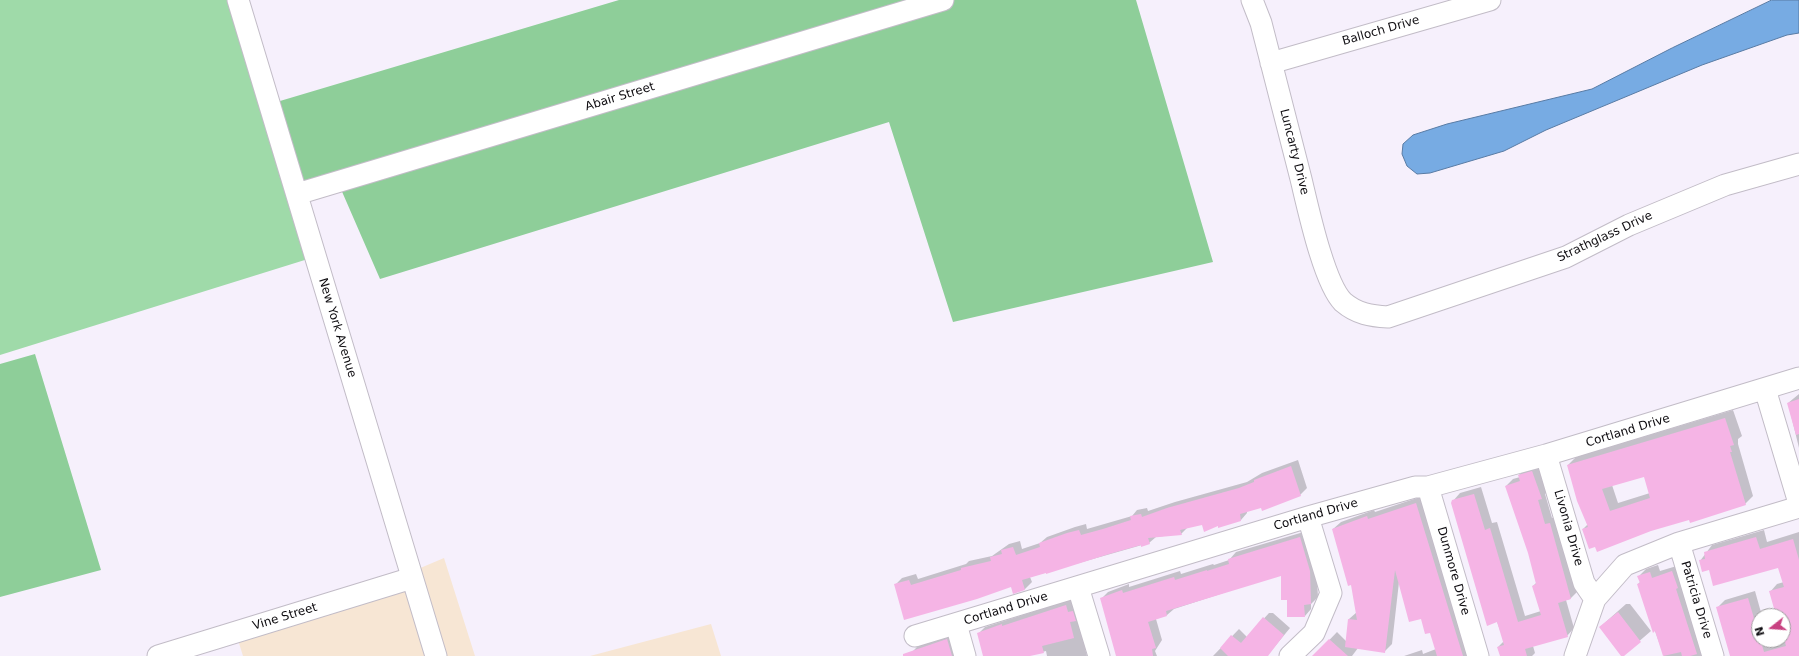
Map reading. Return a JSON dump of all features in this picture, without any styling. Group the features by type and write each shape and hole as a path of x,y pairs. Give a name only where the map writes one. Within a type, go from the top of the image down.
{"street":[{"name":"New York Avenue","path":"238,0 436,656"},
{"name":"Abair Street","path":"297,194 943,0"},
{"name":"Luncarty Drive","path":"1252,0 1261,23 1314,230 1332,287 1343,302"},
{"name":"Balloch Drive","path":"1271,63 1490,0"},
{"name":"Strathglass Drive","path":"1343,302 1368,316 1388,317 1566,257 1629,225 1725,185 1799,164"},
{"name":"Cortland Drive","path":"915,636 1308,516 1415,487 1428,487 1546,455 1799,378"},
{"path":"1765,389 1799,503"},
{"name":"Livonia Drive","path":"1546,455 1584,583 1595,599"},
{"name":"Dunmore Drive","path":"1428,487 1478,656"},
{"path":"1575,656 1595,599 1625,565 1679,544 1758,521 1799,507"},
{"path":"1290,656 1314,633 1331,593 1308,516"},
{"name":"Patricia Drive","path":"1679,544 1712,656"},
{"name":"Vine Street","path":"158,656 412,578"},
{"path":"1078,587 1099,656"},
{"path":"956,624 965,656"}],"shaded area":[{"path":"444,558 475,656 445,656 418,569"},
{"path":"402,575 427,656 243,656 238,640"},
{"path":"711,624 721,656 590,656"}],"green space":[{"path":"0,0 229,0 308,259 0,355"},
{"path":"619,0 1136,0 1213,262 953,322 889,122 380,279 340,187 307,198 277,99 280,101"},
{"path":"35,354 101,570 0,597 0,364"}],"water":[{"path":"1772,0 1799,0 1799,33 1787,35 1702,65 1546,130 1504,151 1430,173 1417,174 1407,166 1402,154 1403,144 1413,135 1447,124 1592,89 1672,48"}],"building":[{"path":"1799,399 1799,434 1796,435 1787,403"},
{"path":"1725,418 1734,445 1730,446 1732,452 1730,452 1746,505 1690,523 1689,520 1651,531 1597,552 1595,547 1589,549 1582,529 1588,527 1577,501 1567,465","holes":["1644,477 1650,498 1610,511 1602,489"]},
{"path":"1291,466 1301,496 1262,511 1261,508 1240,514 1241,521 1218,528 1218,526 1204,532 1202,525 1180,530 1182,535 1148,538 1150,544 1109,554 1022,580 1025,590 1013,594 1011,587 977,599 904,620 894,584 909,580 911,585 961,570 961,568 991,561 990,557 1002,554 1001,550 1013,547 1016,555 1040,547 1039,543 1067,533 1079,530 1081,535 1103,529 1131,520 1130,516 1141,514 1142,517 1167,508 1239,488 1254,482 1254,480"},
{"path":"1532,471 1542,499 1538,500 1545,524 1550,523 1571,599 1558,603 1568,637 1525,649 1527,656 1500,656 1497,647 1504,645 1497,622 1487,626 1451,503 1452,500 1474,494 1485,530 1490,528 1518,622 1541,615 1532,586 1536,584 1528,553 1505,486 1520,481 1518,475"},
{"path":"1416,503 1463,656 1437,656 1430,633 1425,634 1421,619 1409,622 1395,570 1385,653 1345,647 1348,619 1357,620 1351,585 1348,586 1332,529 1367,516 1368,519"},
{"path":"1300,537 1310,571 1311,604 1304,605 1305,617 1287,617 1287,600 1281,600 1281,576 1166,611 1167,616 1148,622 1156,648 1152,649 1153,656 1116,656 1100,598 1122,590 1123,593 1174,577 1175,580 1207,571 1229,564 1228,559"},
{"path":"1756,537 1760,549 1793,539 1799,560 1799,656 1730,656 1716,607 1748,598 1751,608 1751,648 1763,648 1764,652 1779,648 1791,648 1791,608 1774,608 1769,591 1784,587 1778,568 1713,586 1709,570 1702,572 1699,560 1705,559 1704,552"},
{"path":"1672,571 1678,588 1676,589 1697,654 1690,656 1682,656 1681,652 1663,656 1655,631 1653,633 1637,584 1640,583 1637,576 1650,572 1652,578"},
{"path":"1066,605 1068,612 1073,611 1076,621 1070,622 1074,638 1042,646 1044,653 1030,656 983,656 977,633"},
{"path":"1618,612 1641,642 1624,656 1621,656 1599,627"},
{"path":"1263,617 1284,635 1268,656 1228,656 1220,648 1231,635 1241,643"},
{"path":"947,639 952,656 903,656 903,654"},
{"path":"1329,639 1348,656 1312,656"}]}
